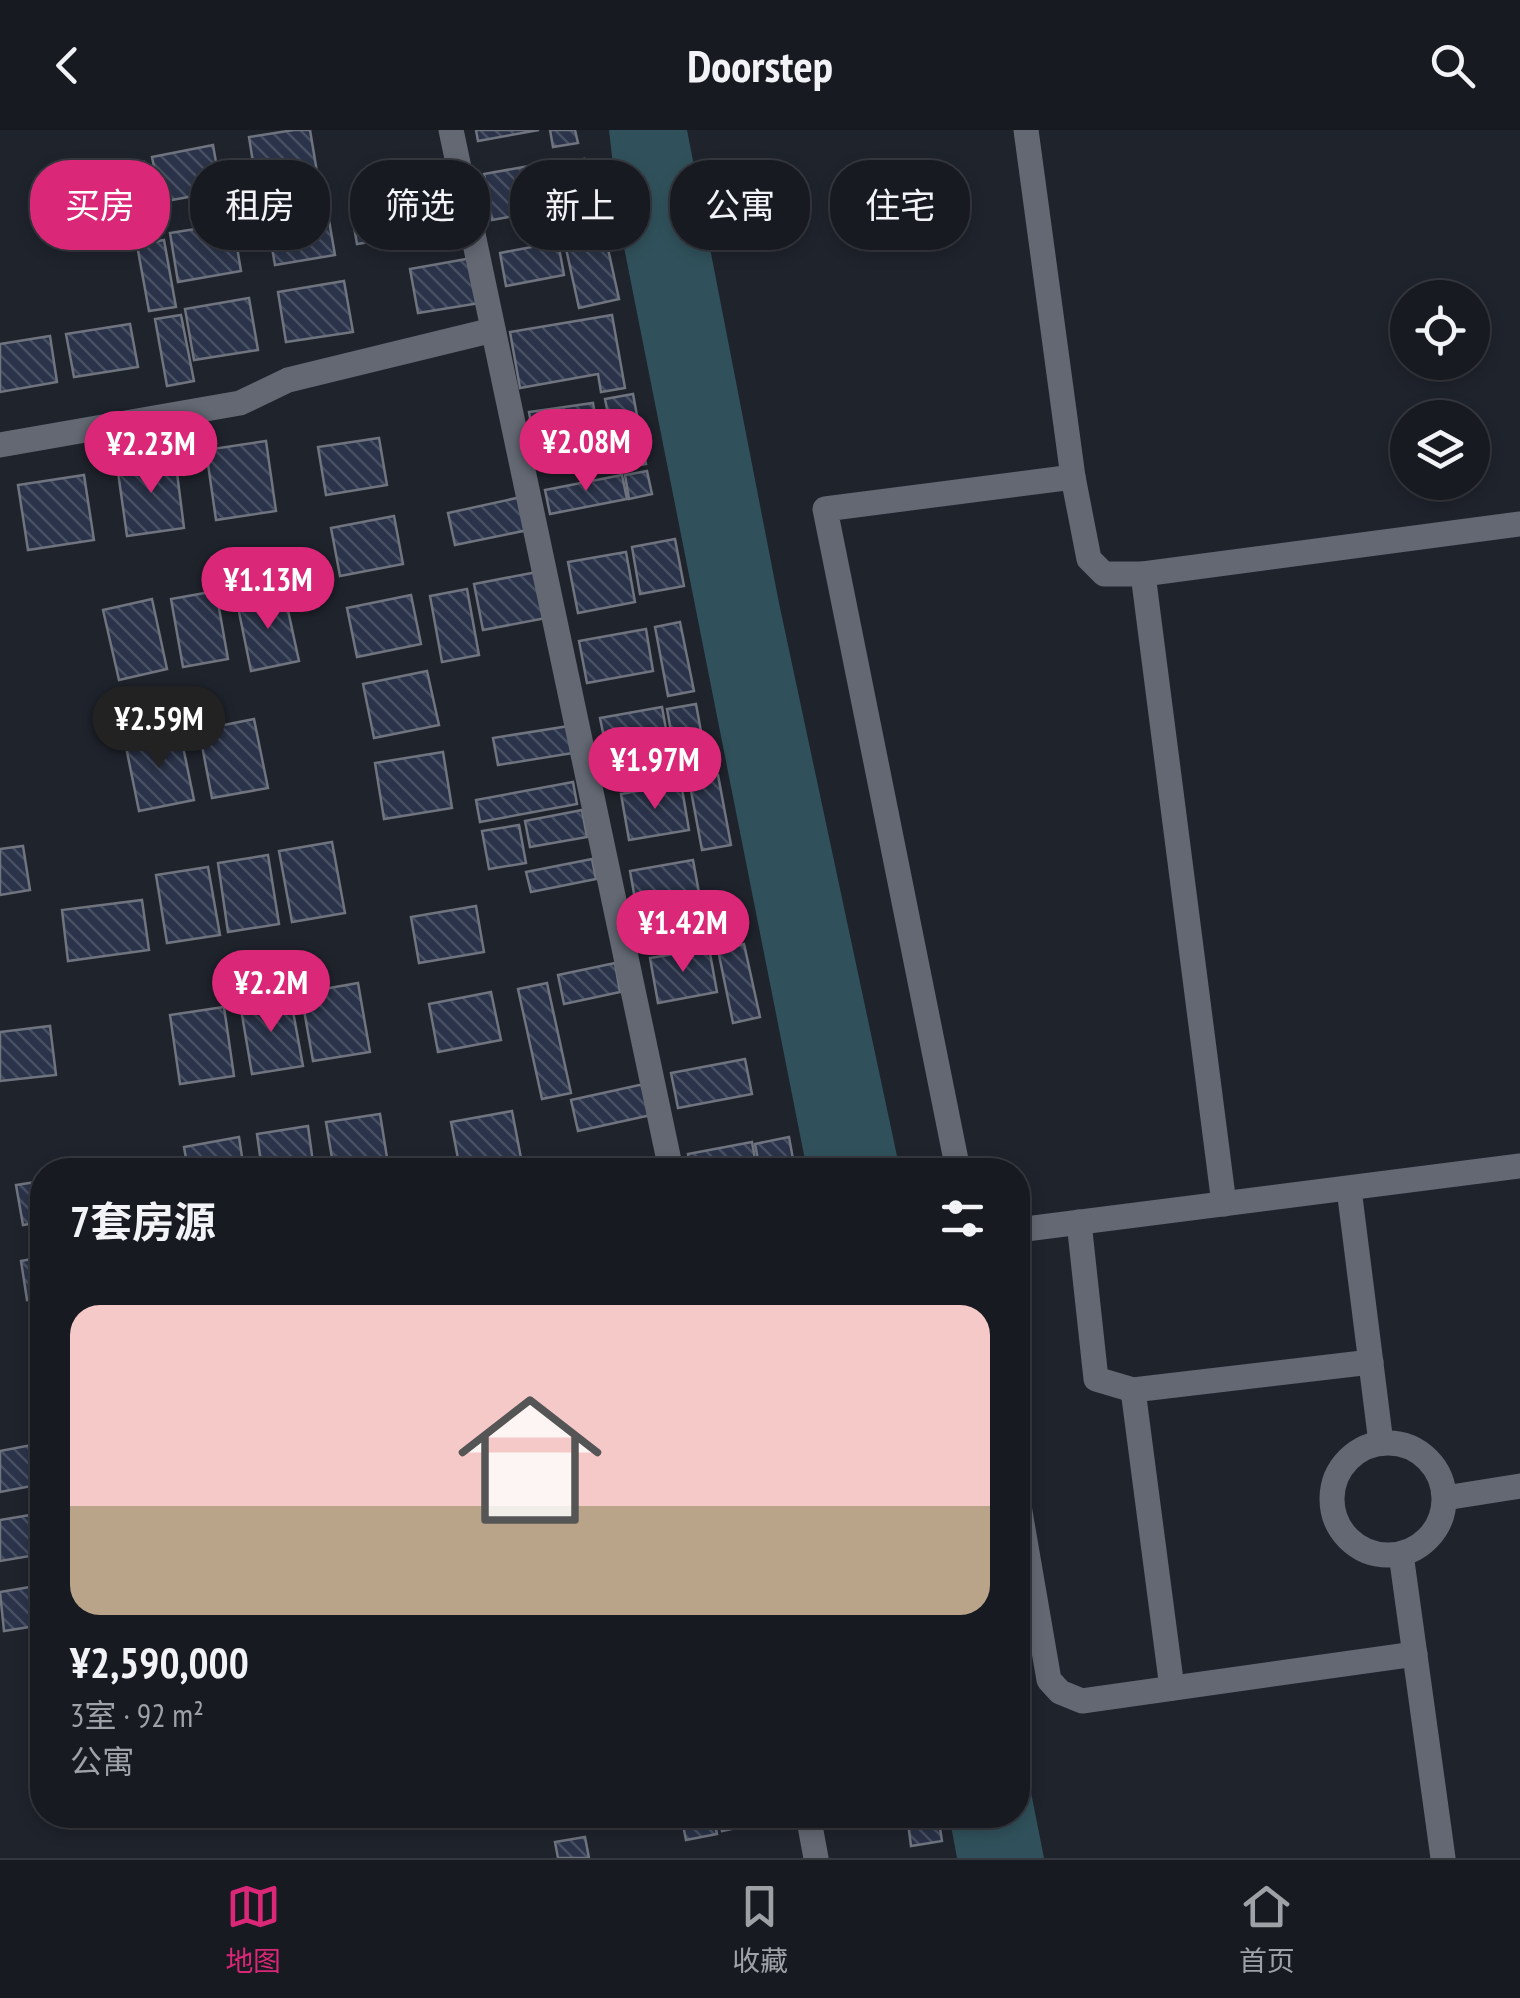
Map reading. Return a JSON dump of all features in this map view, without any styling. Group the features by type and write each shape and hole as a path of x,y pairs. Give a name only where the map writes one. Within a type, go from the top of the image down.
{"street":[{"path":"451,130 668,1158"},
{"path":"1026,130 1072,477 1089,559 1104,574 1143,574 1520,524"},
{"path":"0,445 240,403 288,380 493,330"},
{"path":"956,1158 825,509 1072,477"},
{"path":"1143,574 1224,1204"},
{"path":"1030,1228 1520,1166"},
{"path":"1349,1189 1381,1443"},
{"path":"1079,1222 1096,1378 1133,1390 1371,1362"},
{"path":"1133,1390 1172,1688"},
{"path":"1381,1443 1404,1445 1425,1456 1440,1474 1445,1498 1441,1521 1428,1540 1401,1554 1384,1556 1362,1550 1343,1535 1332,1514 1331,1494 1336,1476 1347,1460 1362,1448 1381,1443"},
{"path":"1445,1498 1520,1486"},
{"path":"1401,1554 1444,1858"},
{"path":"1030,1570 1049,1680 1060,1692 1082,1701 1415,1654"},
{"path":"810,1828 816,1858"}],"water":[{"path":"609,130 687,130 693,160 670,160 670,250 710,250 779,603 897,1158 805,1158 625,250 650,250 650,160 612,160"},
{"path":"1030,1787 1044,1858 957,1858 951,1828 1030,1828"}],"building":[{"path":"310,130 315,160 253,160 249,137"},
{"path":"476,130 539,130 478,141"},
{"path":"550,130 575,130 578,143 553,147"},
{"path":"213,145 216,160 190,160 190,197 170,200 170,160 152,157"},
{"path":"510,169 510,217 492,220 490,173"},
{"path":"330,226 335,255 275,265 272,250 330,250"},
{"path":"190,230 190,250 238,250 241,271 178,282 170,233"},
{"path":"138,250 166,250 176,307 149,311"},
{"path":"559,250 564,275 506,286 500,253"},
{"path":"566,250 608,250 619,299 579,308"},
{"path":"472,258 480,303 418,313 410,269"},
{"path":"344,281 353,332 286,342 278,292"},
{"path":"249,298 258,350 194,360 185,309"},
{"path":"181,315 194,381 167,386 155,319"},
{"path":"612,315 625,388 601,392 598,374 520,388 510,332"},
{"path":"130,324 138,367 74,377 66,334"},
{"path":"50,336 57,382 0,392 0,344"},
{"path":"633,394 646,464 619,469 605,399"},
{"path":"593,403 600,442 536,452 529,412"},
{"path":"379,438 387,485 326,495 318,447"},
{"path":"266,441 276,511 216,520 206,450"},
{"path":"175,457 184,528 127,536 117,465"},
{"path":"647,471 652,494 629,499 625,475"},
{"path":"84,475 94,540 28,550 18,485"},
{"path":"622,475 627,499 550,514 545,490"},
{"path":"521,497 528,530 455,545 448,513"},
{"path":"394,516 403,564 340,576 331,528"},
{"path":"675,539 684,586 640,594 632,547"},
{"path":"626,552 635,602 578,613 568,562"},
{"path":"537,572 546,618 483,630 474,584"},
{"path":"467,589 479,655 442,662 430,596"},
{"path":"216,591 228,659 183,667 171,599"},
{"path":"284,592 299,661 251,671 237,602"},
{"path":"411,595 421,644 357,657 347,608"},
{"path":"152,599 167,669 119,680 103,610"},
{"path":"680,622 694,691 668,696 655,627"},
{"path":"646,629 653,671 587,683 579,641"},
{"path":"427,671 439,725 374,738 363,684"},
{"path":"696,704 706,759 677,765 667,709"},
{"path":"662,707 670,751 609,762 600,718"},
{"path":"254,719 268,788 212,798 199,730"},
{"path":"569,726 573,753 498,765 493,738"},
{"path":"180,732 194,800 139,811 125,742"},
{"path":"443,752 452,808 384,819 375,763"},
{"path":"718,775 731,845 702,850 689,780"},
{"path":"573,782 577,804 480,822 476,800"},
{"path":"681,783 689,830 629,840 621,794"},
{"path":"582,810 587,837 530,847 525,821"},
{"path":"519,825 526,863 489,869 482,831"},
{"path":"332,842 345,913 292,922 279,851"},
{"path":"23,846 30,890 0,895 0,849"},
{"path":"268,855 279,924 228,932 218,863"},
{"path":"592,859 596,879 531,892 526,872"},
{"path":"693,860 701,904 638,916 630,871"},
{"path":"208,867 220,935 167,943 156,875"},
{"path":"142,900 149,950 68,961 62,910"},
{"path":"476,906 484,952 419,963 411,917"},
{"path":"744,944 760,1017 733,1023 718,950"},
{"path":"709,948 717,992 658,1003 650,958"},
{"path":"615,963 620,992 564,1004 558,975"},
{"path":"358,983 370,1052 313,1061 301,993"},
{"path":"547,983 571,1093 542,1099 518,989"},
{"path":"491,992 501,1040 438,1052 429,1004"},
{"path":"290,995 303,1066 252,1074 240,1003"},
{"path":"224,1007 234,1076 180,1084 170,1015"},
{"path":"50,1026 56,1075 0,1081 0,1032"},
{"path":"745,1059 752,1094 678,1108 671,1073"},
{"path":"644,1084 651,1115 578,1131 571,1100"},
{"path":"512,1111 521,1158 458,1158 451,1122"},
{"path":"380,1114 387,1158 332,1158 326,1122"},
{"path":"308,1126 312,1158 260,1158 257,1134"},
{"path":"239,1137 242,1158 186,1158 184,1147"},
{"path":"789,1137 793,1158 758,1158 755,1144"},
{"path":"752,1142 755,1158 688,1158 688,1154"},
{"path":"30,1183 30,1224 23,1225 16,1185"},
{"path":"30,1259 30,1300 27,1300 21,1261"},
{"path":"30,1445 30,1486 0,1492 0,1451"},
{"path":"30,1515 30,1556 0,1561 0,1520"},
{"path":"30,1587 30,1627 4,1631 0,1592"},
{"path":"684,1828 716,1828 717,1834 686,1840"},
{"path":"909,1828 940,1828 942,1841 911,1846"},
{"path":"585,1837 589,1858 558,1858 555,1842"}]}
